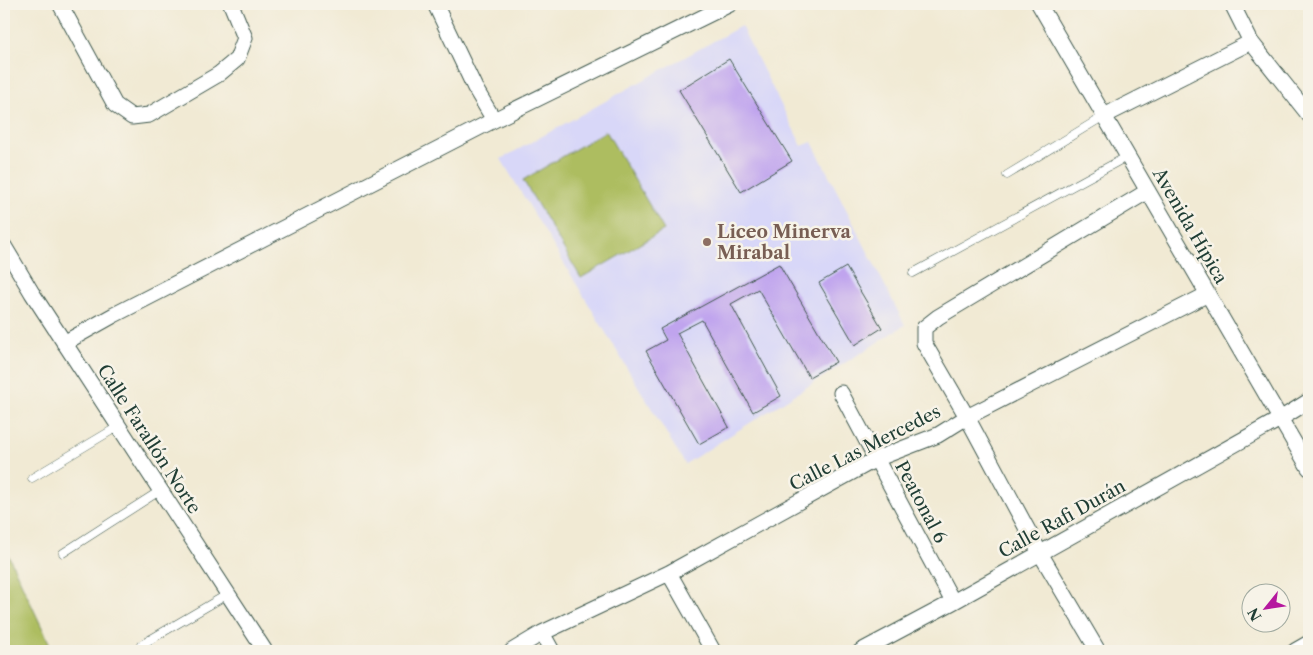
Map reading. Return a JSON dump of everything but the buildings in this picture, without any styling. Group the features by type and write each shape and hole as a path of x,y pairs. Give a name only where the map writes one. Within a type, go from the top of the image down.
{"street":[{"path":"60,4 115,105 132,117 149,115 219,74 237,59 245,38 231,4"},
{"path":"435,4 475,88 494,120"},
{"path":"64,343 494,120 730,4"},
{"name":"Avenida Hípica","path":"1039,4 1309,468"},
{"path":"1232,4 1251,42 1309,115"},
{"path":"1104,116 1251,42"},
{"path":"1098,651 1040,553 967,416 924,343 924,328 938,317 1148,191"},
{"name":"Calle Farallón Norte","path":"4,246 64,343 265,651"},
{"name":"Calle Las Mercedes","path":"512,651 542,633 669,573 876,459 938,435 967,416 1208,294"},
{"name":"Peatonal 6","path":"841,393 953,602"},
{"name":"Calle Rafi Durán","path":"861,651 953,602 1309,401"},
{"path":"669,573 714,651"},
{"path":"542,633 552,651"},
{"path":"1295,651 1309,644"}],"lane":[{"path":"1008,175 1104,116"},
{"path":"913,273 1128,156"},
{"path":"32,478 119,426"},
{"path":"63,553 161,490"},
{"path":"140,645 228,594"}],"shaded area":[{"name":"Liceo Minerva Mirabal","path":"741,26 802,146 812,142 905,325 685,464 501,159"}],"green space":[{"path":"606,131 664,230 581,278 523,180"},
{"path":"4,546 53,651 4,651"}],"place":[{"name":"Liceo Minerva Mirabal","path":"707,242"}]}
